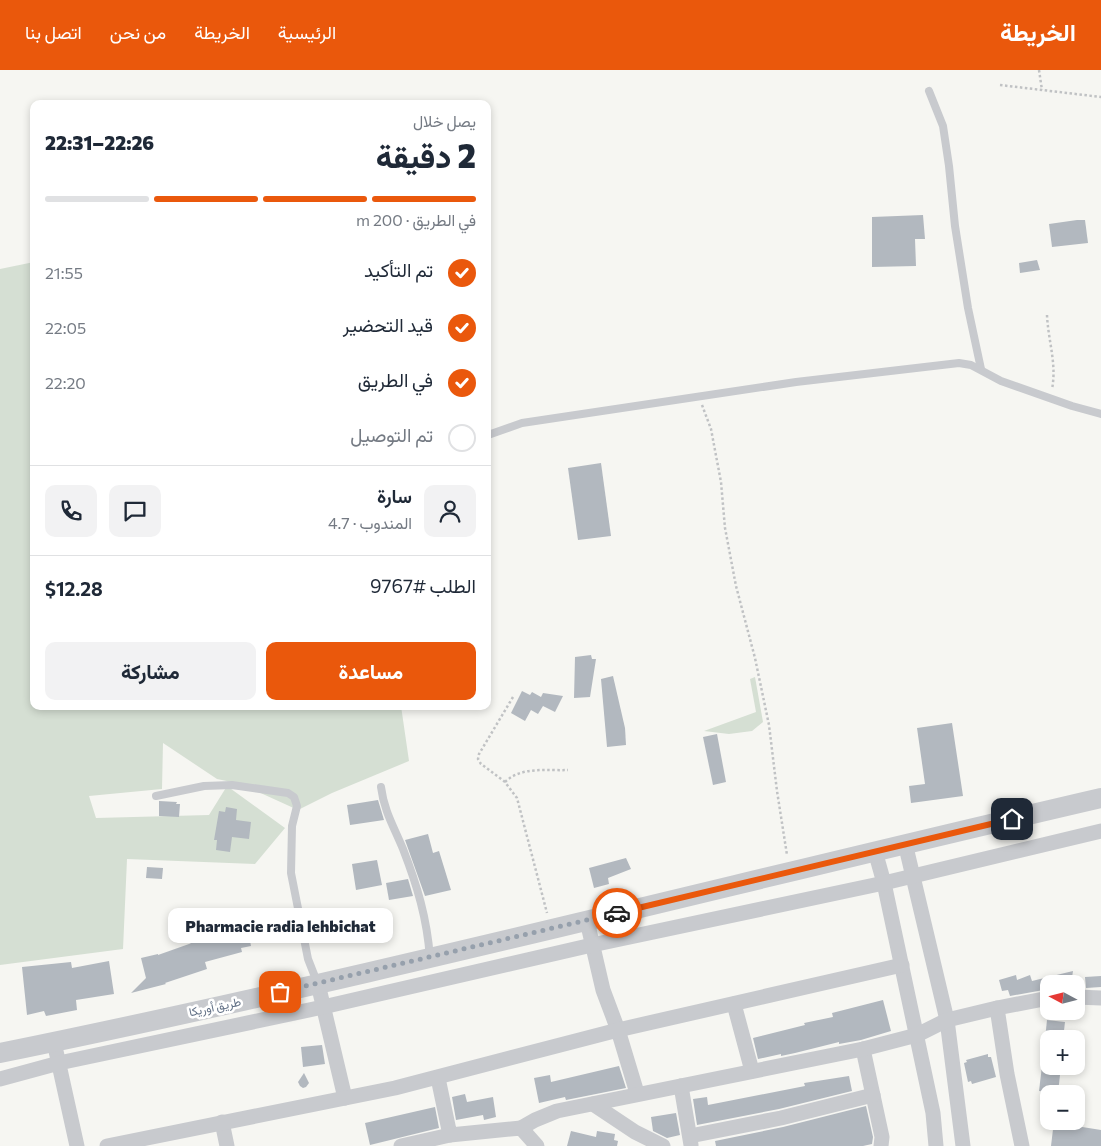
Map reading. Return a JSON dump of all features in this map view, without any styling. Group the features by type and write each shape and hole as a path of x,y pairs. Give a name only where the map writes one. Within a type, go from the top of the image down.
{"street":[{"name":"طريق أوريكا","path":"0,1053 318,984 587,921 875,850 1101,798"},
{"path":"0,1079 59,1063 592,945 884,883 1101,832"},
{"path":"905,844 947,1020 963,1146"},
{"path":"875,850 884,883 934,1113 936,1146"},
{"path":"587,921 603,990 618,1030 637,1094"},
{"path":"107,1146 438,1078 618,1030 902,965"},
{"path":"318,984 345,1098"},
{"path":"1085,997 1101,998"},
{"path":"408,1145 450,1135 521,1128 557,1111 863,1049 917,1035 947,1020 1040,1000"},
{"path":"734,1004 752,1071"},
{"path":"997,1008 1007,1074 1022,1146"},
{"path":"54,1042 77,1146"},
{"path":"863,1049 882,1137 881,1146"},
{"path":"438,1078 450,1135"},
{"path":"681,1086 691,1141 873,1095"},
{"path":"593,1104 635,1132 663,1146"},
{"path":"222,1122 227,1146"},
{"path":"521,1128 537,1146"}],"lane":[{"path":"929,91 943,126 955,226 968,308 981,369"},
{"path":"491,434 522,423 796,382 944,364 965,364 981,369 1001,381 1101,414"},
{"path":"156,796 204,786 232,785 288,793 294,797 297,806 292,826 291,873 308,960 318,984"},
{"path":"381,787 385,811 402,847 418,891 428,928 430,958"}],"path":[{"path":"1039,70 1042,90"},
{"path":"1000,85 1101,97"},
{"path":"1047,315 1053,380 1050,398"},
{"path":"699,397 710,429 721,482 725,528 736,586 756,658 769,725 790,872"},
{"path":"513,697 479,756 481,764 505,782 514,792 520,804 551,929"},
{"path":"505,782 514,775 524,772 568,770"}],"shaded area":[{"path":"30,263 30,710 402,710 409,761 332,793 298,810 241,784 217,779 163,743 162,789 89,796 96,818 209,815 227,786 285,828 255,864 127,859 123,949 0,965 0,269"},
{"path":"755,677 763,722 752,731 729,734 704,731 756,712 750,679"}],"building":[{"path":"923,215 925,239 915,239 916,266 872,267 872,217"},
{"path":"1085,220 1088,243 1052,247 1049,224"},
{"path":"1037,260 1040,270 1020,273 1019,263"},
{"path":"601,463 611,536 578,540 568,468"},
{"path":"591,655 592,659 596,659 590,697 574,698 575,657"},
{"path":"613,676 625,728 626,745 607,747 601,679"},
{"path":"522,691 530,695 532,692 541,697 543,693 563,696 555,712 543,706 538,714 531,710 525,721 511,713"},
{"path":"952,723 963,796 911,803 909,786 925,784 917,728"},
{"path":"717,734 726,782 713,785 703,737"},
{"path":"378,800 384,820 350,825 347,805"},
{"path":"159,801 177,802 176,804 180,804 179,817 159,816"},
{"path":"226,807 237,809 236,820 251,822 249,839 232,837 230,852 216,850 217,840 214,840 219,811 225,812"},
{"path":"428,834 433,853 439,851 451,890 425,896 405,840"},
{"path":"626,858 631,869 608,878 609,884 594,888 589,868"},
{"path":"377,860 382,885 356,890 352,864"},
{"path":"147,867 163,868 162,879 146,878"},
{"path":"408,879 413,896 389,900 386,883"},
{"path":"247,924 251,946 241,948 242,952 205,962 207,969 166,984 131,993 146,978 141,958 158,955 189,944 200,939 199,936"},
{"path":"109,961 114,994 76,1000 77,1010 46,1016 44,1011 27,1015 22,967 71,962 72,968"},
{"path":"1073,971 1072,975 1057,975"},
{"path":"1016,975 1017,980 1030,975 1032,981 1040,979 1040,991 1010,996 1008,990 1002,991 999,980"},
{"path":"1101,976 1101,987 1086,988 1085,977"},
{"path":"883,1000 891,1031 861,1040 839,1044 839,1042 781,1056 781,1054 758,1059 753,1038 805,1025 804,1023 833,1017 832,1013"},
{"path":"1047,1020 1065,1022 1064,1030 1046,1030"},
{"path":"322,1045 325,1064 303,1067 301,1047"},
{"path":"988,1054 988,1057 991,1057 996,1077 972,1084 971,1081 968,1082 964,1063 967,1062 966,1060"},
{"path":"619,1066 626,1088 566,1100 565,1097 539,1103 534,1078 550,1075 551,1082"},
{"path":"304,1073 309,1083 303,1088 298,1082"},
{"path":"1041,1075 1060,1075 1059,1085 1040,1085 1039,1091"},
{"path":"849,1076 852,1091 779,1109 697,1125 693,1099 707,1097 708,1105 805,1086 804,1083"},
{"path":"465,1094 467,1102 493,1097 496,1117 484,1120 483,1115 456,1120 452,1097"},
{"path":"866,1106 873,1137 872,1144 863,1146 716,1146 715,1141 783,1127"},
{"path":"435,1107 439,1128 370,1145 365,1123"},
{"path":"676,1113 680,1135 667,1138 653,1131 651,1117"},
{"path":"1085,1127 1101,1130 1101,1146 1051,1146 1053,1130 1085,1130"},
{"path":"571,1131 596,1137 597,1131 615,1134 614,1140 618,1141 617,1146 567,1146"}],"way so far":[{"path":"280,992 617,913"}],"place":[{"name":"Pharmacie radia lehbichat","path":"280,992"}],"route":[{"path":"617,913 875,850 1012,819"}]}
